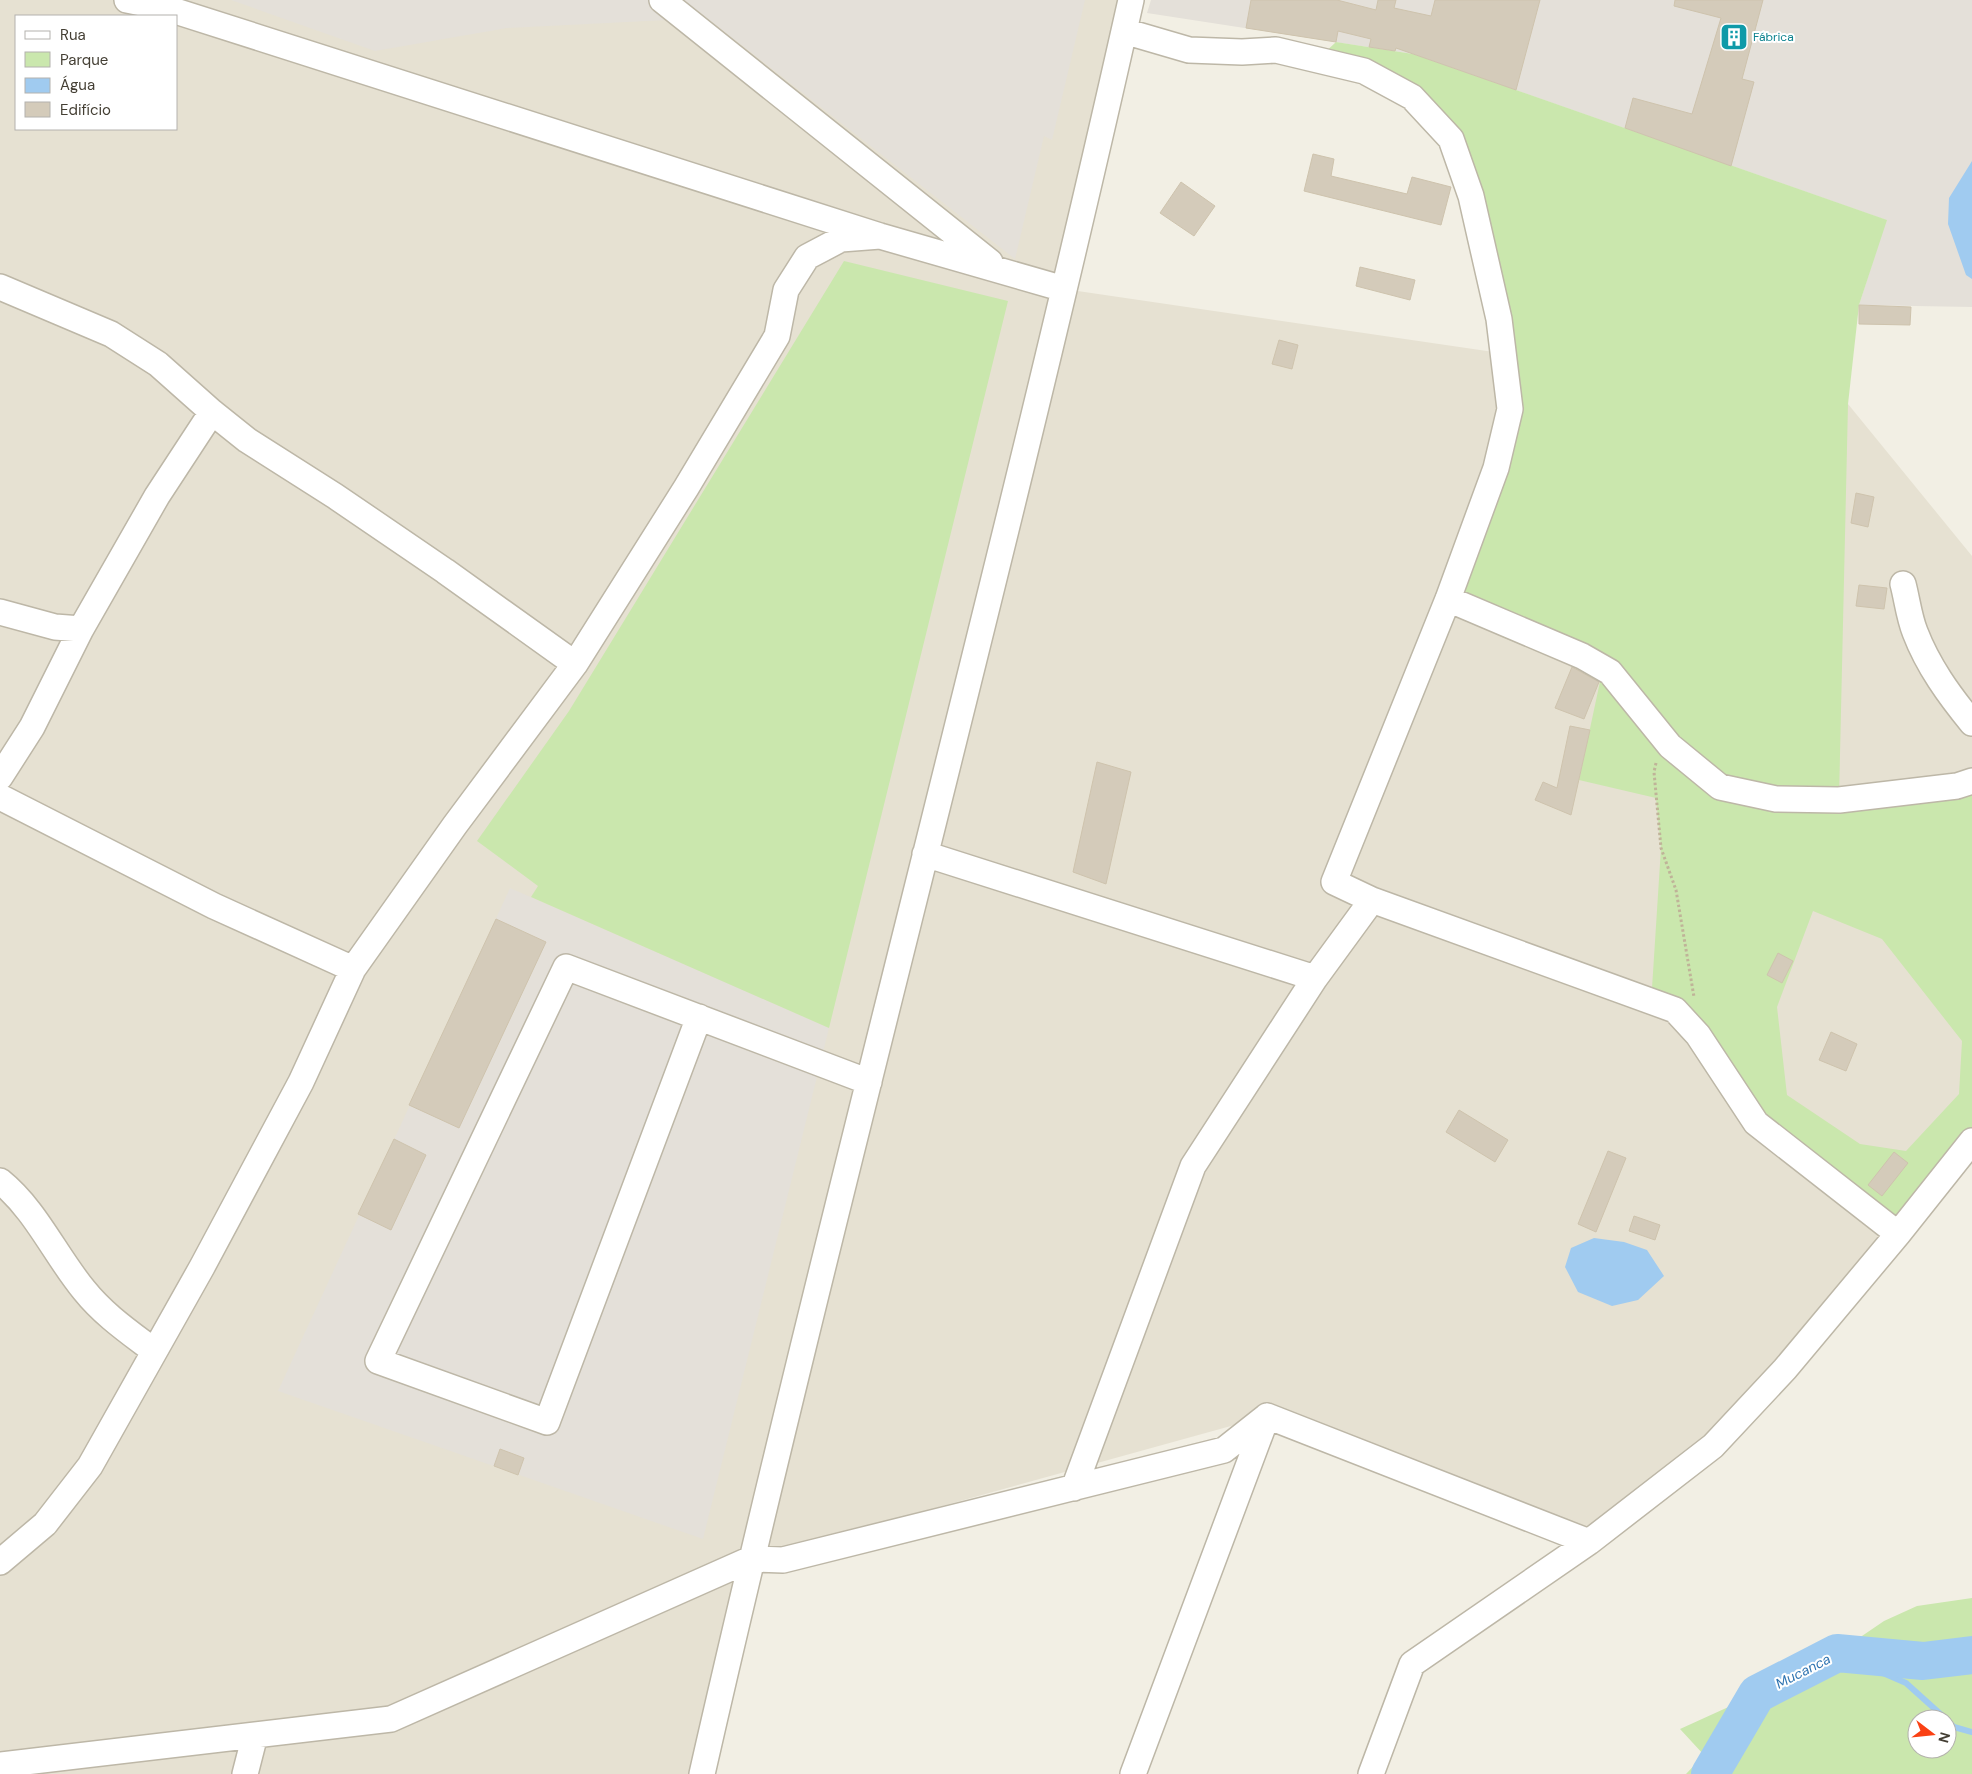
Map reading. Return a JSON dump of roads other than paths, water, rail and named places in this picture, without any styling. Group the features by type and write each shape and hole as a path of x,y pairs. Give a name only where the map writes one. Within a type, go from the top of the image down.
{"street":[{"path":"127,0 168,4 880,236 1064,289"},
{"path":"662,0 997,269"},
{"path":"702,1774 751,1559 1064,289 1131,0"},
{"path":"1124,31 1189,50 1242,52 1276,50 1364,71 1412,97 1451,139 1471,196 1498,319 1510,409 1496,468 1448,599 1334,882 1372,900 1675,1010 1698,1035 1756,1123 1898,1234"},
{"path":"0,1562 45,1524 90,1466 202,1267 301,1082 353,969 455,825 575,664 686,488 777,336 786,290 807,257 841,239 880,236"},
{"path":"0,287 111,334 158,364 247,440 335,496 446,571 575,664"},
{"path":"0,777 32,727 81,630 157,496 212,412"},
{"path":"1903,584 1914,631 1929,662 1948,694 1972,723"},
{"path":"1448,599 1582,656 1610,672 1670,746 1720,787 1776,798 1839,800 1957,786 1972,781"},
{"path":"0,612 55,627 81,630"},
{"path":"0,797 214,906 353,969"},
{"path":"925,854 1315,978"},
{"path":"1074,1488 1192,1166 1315,978 1372,900"},
{"path":"699,1017 547,1422 378,1361 566,968 699,1017 869,1082"},
{"path":"1371,1774 1412,1664 1589,1542 1712,1446 1785,1368 1898,1234 1972,1141"},
{"path":"0,1181 15,1193 84,1290 102,1310 154,1351"},
{"path":"1267,1416 1589,1542"},
{"path":"0,1764 390,1719 751,1559 784,1560 1224,1450 1267,1416"},
{"path":"1133,1774 1267,1416"},
{"path":"245,1774 255,1735"}],"water":[{"path":"1972,161 1972,279 1966,275 1948,224 1949,198"},
{"path":"1594,1238 1624,1242 1647,1250 1664,1276 1638,1300 1612,1306 1578,1292 1565,1267 1571,1248"}],"waterway":[{"path":"1837,1653 1906,1683 1935,1709"},
{"name":"Mucanca","path":"1710,1774 1757,1694 1837,1653 1923,1661 1972,1655"},
{"path":"1957,1728 1972,1732"}],"place":[{"name":"Fábrica","path":"1734,37"}]}
